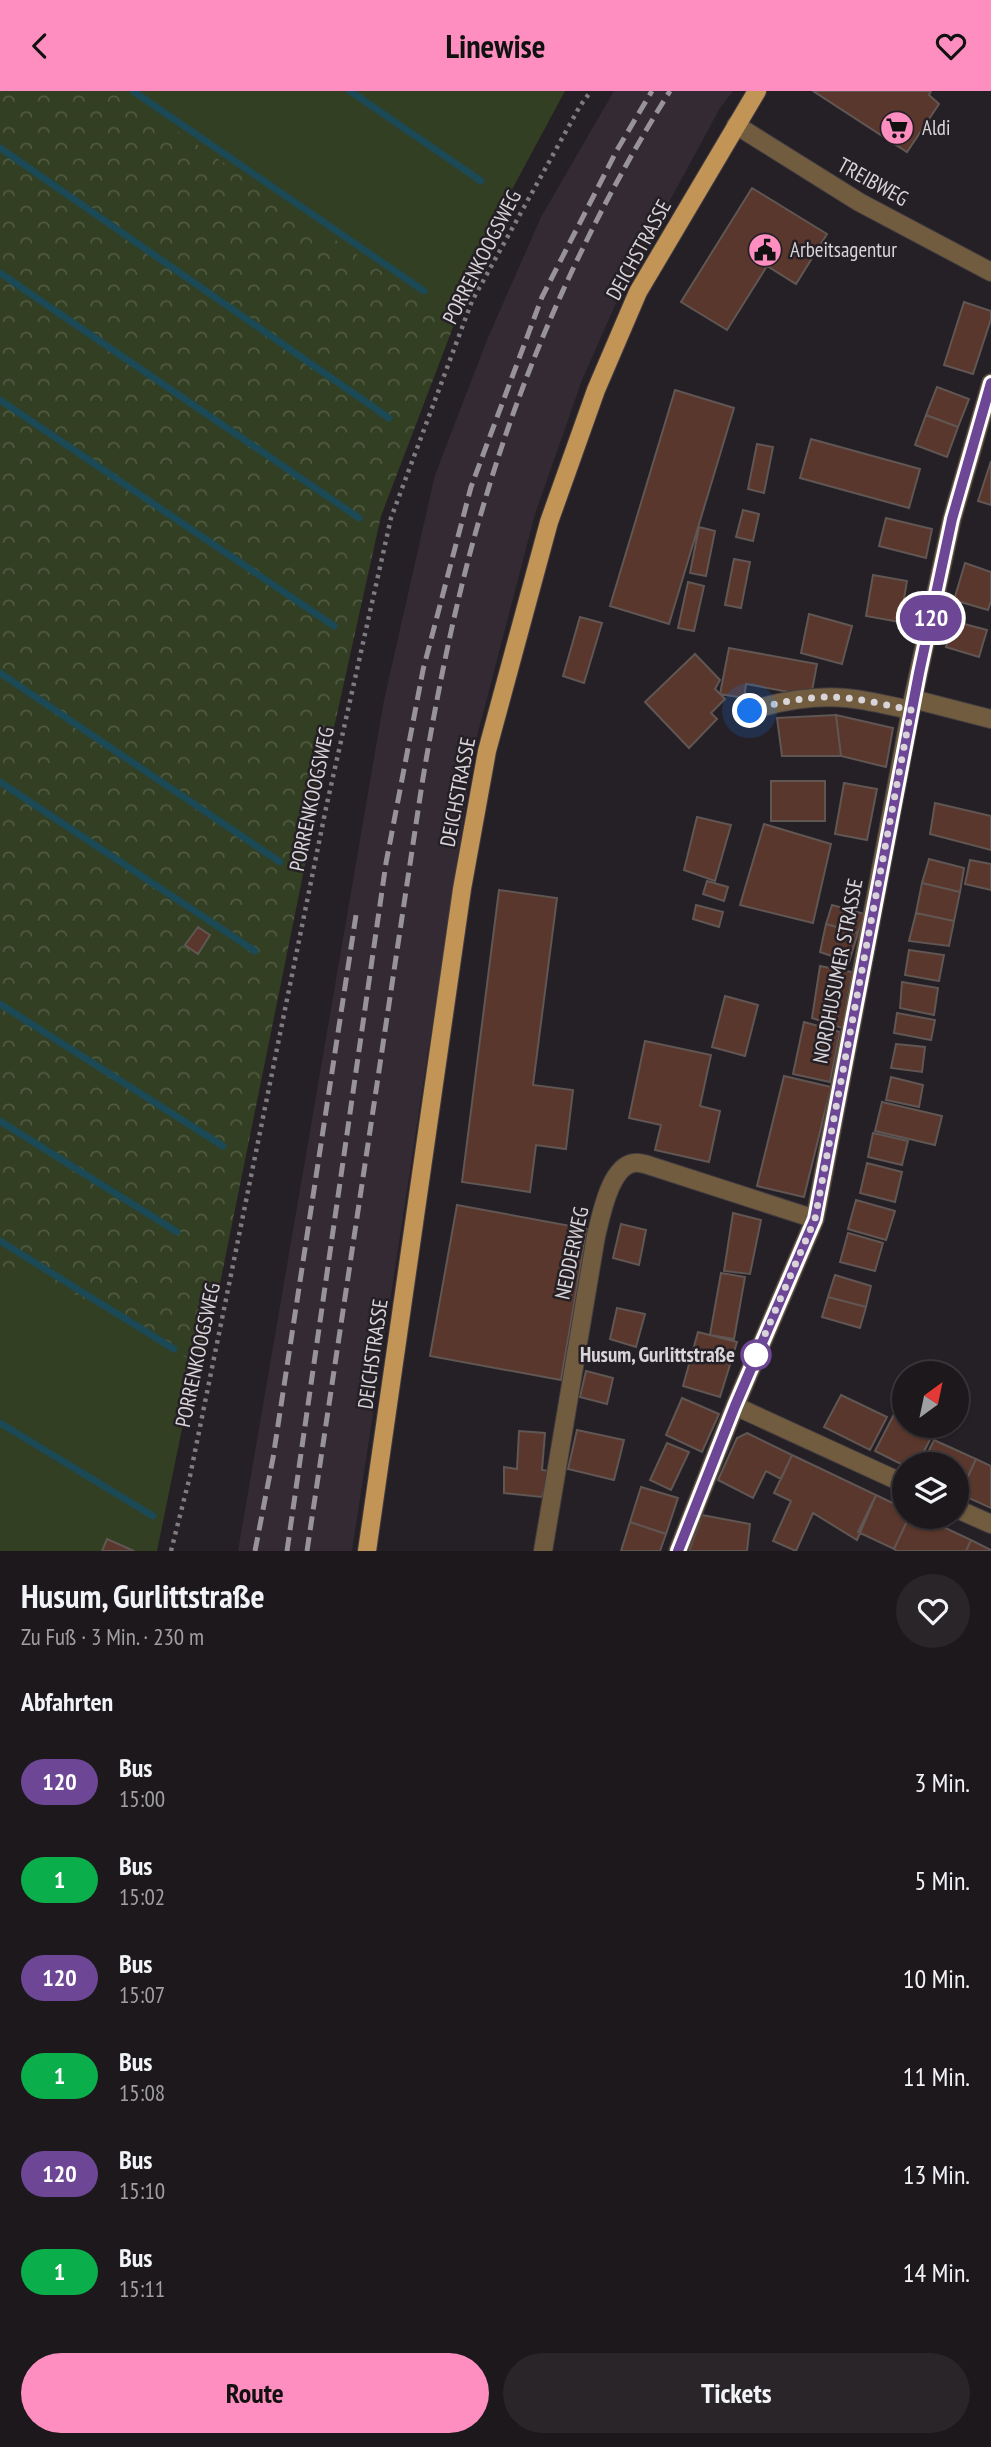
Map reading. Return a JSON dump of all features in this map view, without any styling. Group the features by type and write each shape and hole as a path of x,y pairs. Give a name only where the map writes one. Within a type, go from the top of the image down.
{"main road":[{"name":"DEICHSTRASSE","path":"367,1551 462,889 488,751 548,522 596,390 638,292 757,91"}],"street":[{"name":"TREIBWEG","path":"736,125 859,202 991,272"},
{"name":"NORDHUSUMER STRASSE","path":"678,1551 735,1406 815,1219 912,705 952,519 991,383"},
{"path":"750,711 767,705 829,697 912,705 991,719"},
{"name":"NEDDERWEG","path":"543,1551 596,1236 610,1189 625,1166 635,1162 651,1165 815,1219"},
{"path":"735,1406 892,1478"},
{"path":"969,1514 991,1524"}],"path":[{"name":"PORRENKOOGSWEG","path":"171,1551 190,1476 326,808 391,518 472,301 580,106 591,91"}],"shaded area":[{"path":"614,91 733,91 720,108 624,285 582,380 535,514 475,744 352,1551 238,1551 384,700 435,475 487,340 541,217"}],"green space":[{"path":"0,91 565,91 459,288 376,505 311,799 157,1551 0,1551"},
{"path":"0,91 119,91 455,322 381,516 321,786 203,1367 76,1295 0,1266"}],"building":[{"name":"Aldi","path":"813,91 931,91 929,95 939,104 907,152"},
{"name":"Arbeitsagentur","path":"752,188 827,234 796,284 767,266 727,330 681,302"},
{"path":"964,302 991,311 991,319 973,374 944,365"},
{"path":"937,387 969,399 958,427 926,415"},
{"path":"675,390 734,408 669,624 610,606"},
{"path":"926,415 958,427 947,457 915,445"},
{"path":"811,439 920,469 909,508 800,478"},
{"path":"757,444 773,447 764,493 748,489"},
{"path":"991,461 991,505 978,501"},
{"path":"743,510 759,514 753,541 736,537"},
{"path":"886,518 932,529 926,558 879,546"},
{"path":"699,527 715,531 706,576 690,573"},
{"path":"734,559 750,562 741,608 725,605"},
{"path":"965,563 991,572 991,601 988,610 954,600"},
{"path":"873,575 907,581 900,622 866,616"},
{"path":"688,582 704,586 694,631 678,628"},
{"path":"809,614 852,626 842,664 801,653"},
{"path":"580,617 602,623 584,683 563,676"},
{"path":"953,621 987,630 979,657 946,647"},
{"path":"729,648 817,664 811,696 746,684 744,698 720,694"},
{"path":"695,654 720,680 715,689 725,699 711,713 717,719 689,748 645,702"},
{"path":"836,715 893,728 886,767 841,756"},
{"path":"836,715 841,756 782,756 777,718"},
{"path":"771,781 825,781 825,821 771,821"},
{"path":"844,783 877,789 867,840 835,834"},
{"path":"935,803 991,816 991,850 930,834"},
{"path":"697,817 731,825 715,881 684,870"},
{"path":"764,824 831,844 813,923 740,905"},
{"path":"929,859 964,868 960,892 922,883"},
{"path":"970,860 991,864 991,890 965,884"},
{"path":"707,881 728,887 724,901 703,894"},
{"path":"922,883 960,892 954,921 916,913"},
{"path":"499,890 557,898 533,1085 573,1090 566,1149 536,1145 530,1192 462,1182"},
{"path":"696,905 723,912 719,927 693,919"},
{"path":"832,905 864,914 858,933 826,924"},
{"path":"916,913 954,921 949,946 909,941"},
{"path":"826,924 858,933 849,962 820,952"},
{"path":"198,927 210,935 198,954 185,945"},
{"path":"909,950 944,955 939,981 905,975"},
{"path":"820,966 852,972 842,1028 812,1018"},
{"path":"902,982 938,988 934,1015 900,1008"},
{"path":"725,996 758,1005 745,1056 712,1047"},
{"path":"897,1013 935,1020 931,1040 894,1033"},
{"path":"804,1022 840,1032 830,1082 793,1074"},
{"path":"645,1041 711,1055 700,1106 720,1111 709,1162 655,1150 661,1125 629,1118"},
{"path":"896,1044 925,1047 922,1072 891,1068"},
{"path":"784,1076 831,1087 804,1197 757,1186"},
{"path":"891,1077 923,1085 919,1107 886,1100"},
{"path":"882,1102 942,1116 935,1145 875,1131"},
{"path":"873,1133 908,1141 902,1165 868,1157"},
{"path":"867,1163 902,1172 895,1202 860,1193"},
{"path":"856,1200 895,1211 886,1240 848,1229"},
{"path":"457,1205 587,1229 561,1380 430,1356"},
{"path":"733,1213 761,1220 750,1274 724,1271"},
{"path":"621,1224 646,1230 639,1265 613,1258"},
{"path":"848,1233 883,1243 875,1271 840,1262"},
{"path":"721,1273 745,1277 734,1339 710,1335"},
{"path":"835,1275 871,1286 866,1307 828,1297"},
{"path":"828,1297 866,1307 860,1328 822,1317"},
{"path":"617,1308 645,1314 636,1347 610,1339"},
{"path":"698,1332 737,1342 720,1397 683,1386"},
{"path":"586,1371 613,1378 607,1404 580,1397"},
{"path":"841,1395 887,1417 870,1450 824,1427"},
{"path":"682,1398 719,1414 702,1452 666,1435"},
{"path":"892,1418 892,1439 930,1439 924,1452 892,1452 892,1460 875,1451"},
{"path":"577,1430 624,1440 614,1480 568,1469"},
{"path":"519,1431 545,1433 542,1470 549,1471 542,1497 504,1493 504,1467 517,1469"},
{"path":"747,1433 792,1455 781,1479 766,1471 753,1498 718,1480 737,1438"},
{"path":"934,1440 961,1452 928,1452"},
{"path":"667,1443 689,1452 671,1490 650,1480"},
{"path":"792,1455 876,1495 857,1540 813,1513 796,1551 773,1541 791,1501 774,1493"},
{"path":"969,1456 976,1459 969,1474"},
{"path":"976,1459 991,1466 991,1508 969,1498 969,1474"},
{"path":"641,1487 678,1498 666,1534 630,1522"},
{"path":"876,1495 892,1503 892,1529 903,1529 894,1549 858,1532"},
{"path":"702,1515 750,1524 747,1551 689,1551"},
{"path":"630,1522 666,1534 660,1551 621,1551"},
{"path":"903,1529 948,1529 971,1540 966,1551 894,1549"},
{"path":"107,1539 134,1551 102,1551"},
{"path":"971,1540 991,1550 991,1551 966,1551"}],"waterway":[{"path":"133,91 424,291"},
{"path":"350,91 481,181"},
{"path":"0,148 389,418"},
{"path":"0,273 359,518"},
{"path":"0,400 334,626"},
{"path":"0,673 280,862"},
{"path":"0,782 255,951"},
{"path":"0,1004 223,1146"},
{"path":"0,1121 177,1232"},
{"path":"0,1241 174,1349"},
{"path":"0,1423 153,1516"}],"railway":[{"path":"287,1551 386,863 423,670 471,487 542,297 617,150 652,91"},
{"path":"307,1551 422,784 457,605 485,500 541,341 588,238 670,91"},
{"path":"255,1551 273,1458 356,915"}],"bus line":[{"name":"120","path":"678,1551 755,1356 815,1219 919,673 952,519 991,383"}],"place":[{"name":"Aldi","path":"897,128"},
{"name":"Arbeitsagentur","path":"765,250"},
{"name":"Husum, Gurlittstraße","path":"756,1355"}],"route":[{"path":"750,711 767,705 829,697 849,698 911,710 815,1219 756,1355"}]}
